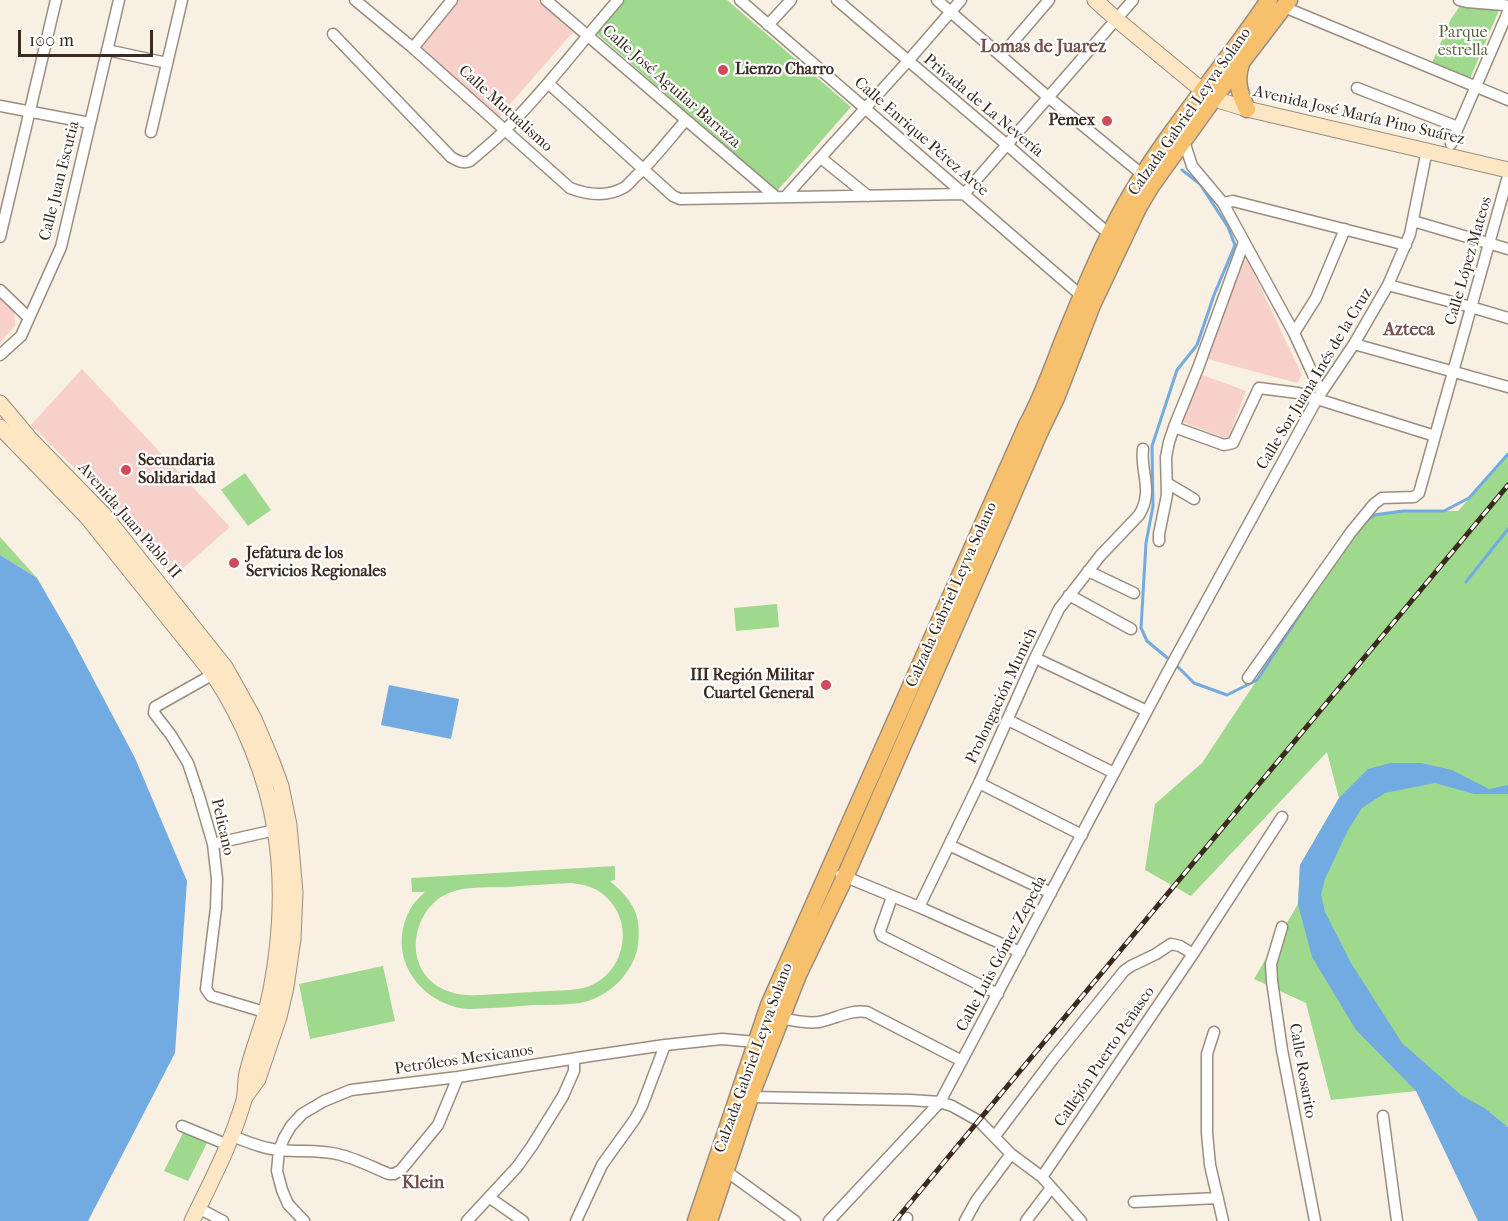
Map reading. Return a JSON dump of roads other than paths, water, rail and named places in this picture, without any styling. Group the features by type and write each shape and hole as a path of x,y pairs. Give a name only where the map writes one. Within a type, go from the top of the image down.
{"main road":[{"path":"1095,0 1209,95"},
{"name":"Calzada Gabriel Leyva Solano","path":"1087,301 1151,186 1184,141 1209,95 1242,61 1274,2"},
{"name":"Calzada Gabriel Leyva Solano","path":"696,1221 769,1005 829,870 957,601 1003,517 1034,428 1056,398 1110,236 1143,175 1209,95 1274,2"},
{"path":"1242,61 1239,68 1239,91 1247,109"},
{"name":"Avenida José María Pino Suárez","path":"1209,95 1247,109 1508,170"},
{"name":"Avenida Juan Pablo II","path":"0,403 32,440 48,467 87,518 219,671 254,719 281,786 289,825 295,892 293,939 286,987 246,1075 245,1097 230,1141 195,1215"},
{"name":"Avenida Juan Pablo II","path":"0,428 48,467"},
{"name":"Calzada Gabriel Leyva Solano","path":"709,1221 750,1097 780,1018 845,877 957,601"},
{"name":"Avenida Juan Pablo II","path":"219,671 265,786 275,830 280,908 273,975 273,1015"}],"street":[{"path":"0,237 56,0"},
{"name":"Calle Juan Escutia","path":"0,355 21,336 60,247 119,0"},
{"path":"151,132 182,0"},
{"path":"413,48 452,0"},
{"name":"Calle José Aguilar Barraza","path":"546,0 686,120 781,197"},
{"path":"333,34 452,157 466,163 506,129 618,0"},
{"name":"Calle Enrique Pérez Arce","path":"740,0 1087,301"},
{"path":"768,25 791,0"},
{"name":"Privada de La Nevería","path":"837,0 1110,236"},
{"path":"937,0 1048,98 1143,175"},
{"path":"781,197 821,158 961,0"},
{"path":"1001,56 1049,0"},
{"path":"548,83 673,196 680,199 964,194 1133,0"},
{"path":"1460,0 1508,6"},
{"name":"Calle Mutualismo","path":"358,1 506,129 570,188 582,193 605,194 624,187 644,169 686,120"},
{"path":"1274,2 1508,100"},
{"path":"1451,144 1508,12"},
{"path":"107,50 167,63"},
{"path":"1357,88 1458,127"},
{"path":"0,106 90,123"},
{"path":"1184,141 1192,166 1223,202 1294,333 1319,396"},
{"name":"Calle Sor Juana Inés de la Cruz","path":"1166,675 1319,396 1354,344 1388,285 1406,245 1413,221 1427,150"},
{"path":"821,158 868,196"},
{"name":"Calle López Mateos","path":"1248,678 1351,532 1374,504 1382,498 1414,497 1419,492 1508,176"},
{"path":"1223,202 1233,201 1406,245"},
{"path":"1413,221 1508,249"},
{"path":"1294,333 1316,298 1345,230"},
{"path":"1159,541 1166,504 1166,457 1174,427 1244,242"},
{"path":"1388,285 1508,318"},
{"path":"0,290 29,318"},
{"path":"1354,344 1508,387"},
{"path":"1174,427 1224,445 1233,443 1259,388 1319,396 1435,436"},
{"name":"Prolongación Munich","path":"919,907 1059,609 1088,571 1143,509 1146,485 1143,449"},
{"path":"1167,483 1194,499"},
{"path":"1088,571 1134,593"},
{"path":"1069,595 1131,629"},
{"path":"1035,658 1147,711"},
{"name":"Pelicano","path":"219,671 155,707 154,713 188,763 213,844 217,879 216,908 206,989 211,996 273,1015"},
{"name":"Calle Luis Gómez Zepeda","path":"829,1221 940,1102 1166,675"},
{"path":"1008,720 1114,773"},
{"path":"979,783 1082,835"},
{"name":"Callejón Puerto Peñasco","path":"1042,1177 1282,818"},
{"path":"213,844 275,830"},
{"path":"949,845 1051,893"},
{"path":"829,870 1020,952"},
{"path":"892,897 880,931 882,936 998,994"},
{"name":"Calle Rosarito","path":"1282,927 1271,964 1272,981 1282,1050 1315,1221"},
{"path":"995,1136 1119,976 1131,966 1171,944 1180,946 1193,954"},
{"path":"780,1018 815,1022 851,1012 867,1012 962,1061"},
{"path":"1214,1032 1207,1054 1207,1132 1210,1165 1223,1221"},
{"name":"Petróleos Mexicanos","path":"304,1221 288,1203 282,1190 277,1171 279,1150 291,1126 302,1114 324,1101 351,1090 458,1077 665,1045 722,1039 756,1042"},
{"path":"576,1221 602,1165 638,1113 665,1045"},
{"path":"468,1221 517,1167 532,1146 563,1096 574,1071 574,1059"},
{"path":"182,1126 230,1141 279,1150 311,1151 350,1157 389,1174 398,1172 438,1125 458,1077"},
{"path":"750,1097 940,1102 952,1106 979,1121 1011,1154 1042,1177 1081,1221"},
{"path":"1383,1116 1397,1221"},
{"path":"965,1221 976,1201 1011,1154"},
{"path":"726,1172 795,1221"},
{"path":"1026,1221 1052,1188"},
{"path":"490,1198 523,1221"},
{"path":"1134,1202 1218,1198"},
{"path":"195,1215 223,1221"}],"water":[{"path":"0,555 37,578 70,635 135,758 187,881 175,1053 88,1221 0,1221"},
{"path":"389,685 459,699 451,739 381,725"},
{"path":"1391,763 1421,763 1452,770 1489,789 1508,785 1508,794 1474,794 1435,783 1385,793 1362,808 1348,830 1325,879 1321,895 1325,912 1351,963 1402,1043 1461,1095 1486,1109 1508,1127 1508,1221 1478,1221 1416,1091 1356,1030 1312,957 1298,904 1300,865 1339,798 1368,769"}],"waterway":[{"path":"1171,661 1147,641 1141,628 1146,543 1153,506 1152,446 1177,370 1197,345 1214,295 1235,245 1228,227 1200,184 1182,170"},
{"path":"1367,520 1374,515 1403,511 1444,511 1469,498 1508,454"},
{"path":"1466,582 1508,529"},
{"path":"1176,665 1194,683 1227,695 1257,680 1314,593"}],"railway":[{"path":"895,1221 1508,485"}],"place":[{"name":"Lienzo Charro","path":"723,70"},
{"name":"Pemex","path":"1107,121"},
{"name":"Secundaria Solidaridad","path":"126,470"},
{"name":"Jefatura de los Servicios Regionales","path":"234,563"},
{"name":"III Región Militar Cuartel General","path":"826,685"}],"district":[{"name":"Lomas de Juarez","path":"1043,48"},
{"name":"Azteca","path":"1409,331"},
{"name":"Klein","path":"423,1184"}],"park label":[{"name":"Parque estrella","path":"1463,42"}]}
